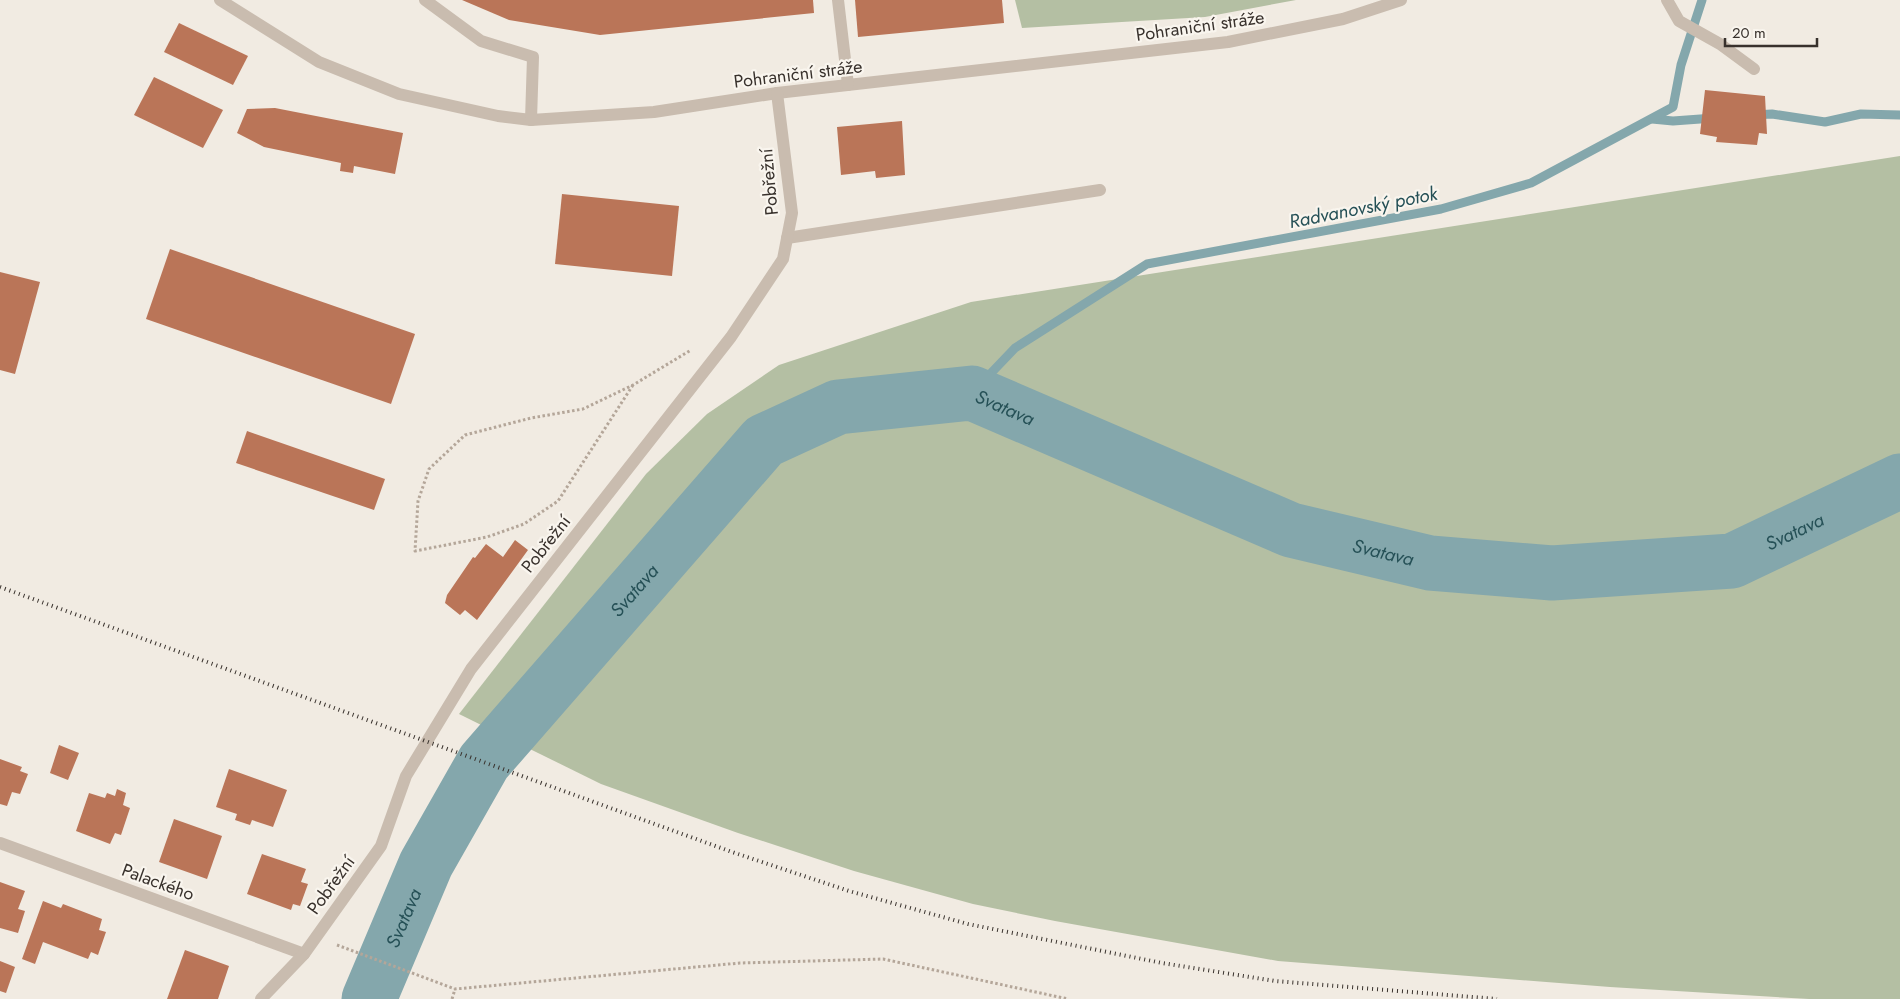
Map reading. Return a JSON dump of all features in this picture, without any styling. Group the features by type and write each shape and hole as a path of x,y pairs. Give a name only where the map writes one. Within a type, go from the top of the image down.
{"street":[{"name":"Pohraniční stráže","path":"220,0 319,62 399,94 498,116 531,120 654,112 777,93 1228,42 1343,19 1401,0"},
{"path":"425,0 481,40 533,57 531,120"},
{"path":"838,0 848,85"},
{"path":"1667,0 1679,21 1720,44 1754,69"},
{"name":"Pobřežní","path":"261,999 304,954 381,846 406,776 471,669 731,336 783,259 792,213 777,93"},
{"path":"787,238 1100,190"},
{"name":"Palackého","path":"0,843 304,954"}],"path":[{"path":"633,385 558,501 524,524 487,538 414,551 418,501 429,469 466,435 531,418 583,409 633,385 692,350"},
{"path":"332,943 456,989 740,962 883,959 1068,999"},
{"path":"452,999 456,989"}],"green space":[{"path":"1015,0 1296,0 1205,17 1022,28"},
{"path":"1900,156 1900,999 1809,999 1610,987 1278,961 1055,921 973,904 854,871 738,833 601,784 459,714 646,474 707,414 779,365 971,302"}],"building":[{"path":"462,0 813,0 814,13 600,35 509,20"},
{"path":"855,0 1002,0 1004,23 858,37"},
{"path":"179,23 248,56 233,85 164,52"},
{"path":"154,77 223,110 203,148 134,115"},
{"path":"1705,90 1765,96 1767,134 1759,133 1757,145 1716,142 1717,137 1700,134"},
{"path":"275,108 403,133 395,174 354,166 353,173 340,171 341,163 264,147 237,133 247,109"},
{"path":"902,121 905,175 876,178 875,171 841,175 837,127"},
{"path":"562,194 679,206 672,276 555,264"},
{"path":"170,249 415,334 391,404 146,319"},
{"path":"0,272 40,282 15,374 0,370"},
{"path":"247,431 385,479 374,510 236,463"},
{"path":"515,540 528,550 477,620 465,610 460,615 445,603 447,595 473,557 475,558 486,544 503,557"},
{"path":"59,745 79,753 68,780 50,773"},
{"path":"0,759 22,767 20,771 28,774 20,794 12,792 7,806 0,804"},
{"path":"229,769 287,790 273,827 252,820 250,825 235,820 237,814 216,807"},
{"path":"117,789 126,793 123,805 130,808 121,835 115,833 110,844 76,831 89,793 105,798 107,793 115,796"},
{"path":"174,819 222,836 207,879 159,862"},
{"path":"262,854 306,869 301,882 308,884 300,906 293,904 291,910 247,894"},
{"path":"0,882 25,891 18,909 25,911 18,933 0,928"},
{"path":"43,901 61,908 63,904 102,919 99,930 106,932 98,955 91,952 88,959 43,942 35,964 22,959"},
{"path":"185,950 229,966 218,999 167,999"},
{"path":"0,961 15,967 6,993 0,991"}],"waterway":[{"name":"Radvanovský potok","path":"972,393 1015,348 1147,264 1441,209 1531,183 1673,107 1681,65 1702,0"},
{"path":"1754,115 1772,114 1825,122 1861,114 1900,115"},
{"path":"1652,119 1673,121 1714,118"},
{"name":"Svatava","path":"369,999 426,864 484,762 764,441 838,407 972,393 1291,530 1430,563 1552,573 1732,561 1900,481"}],"railway":[{"path":"0,587 732,852 849,891 968,924 1162,963 1275,981 1497,999"}]}
